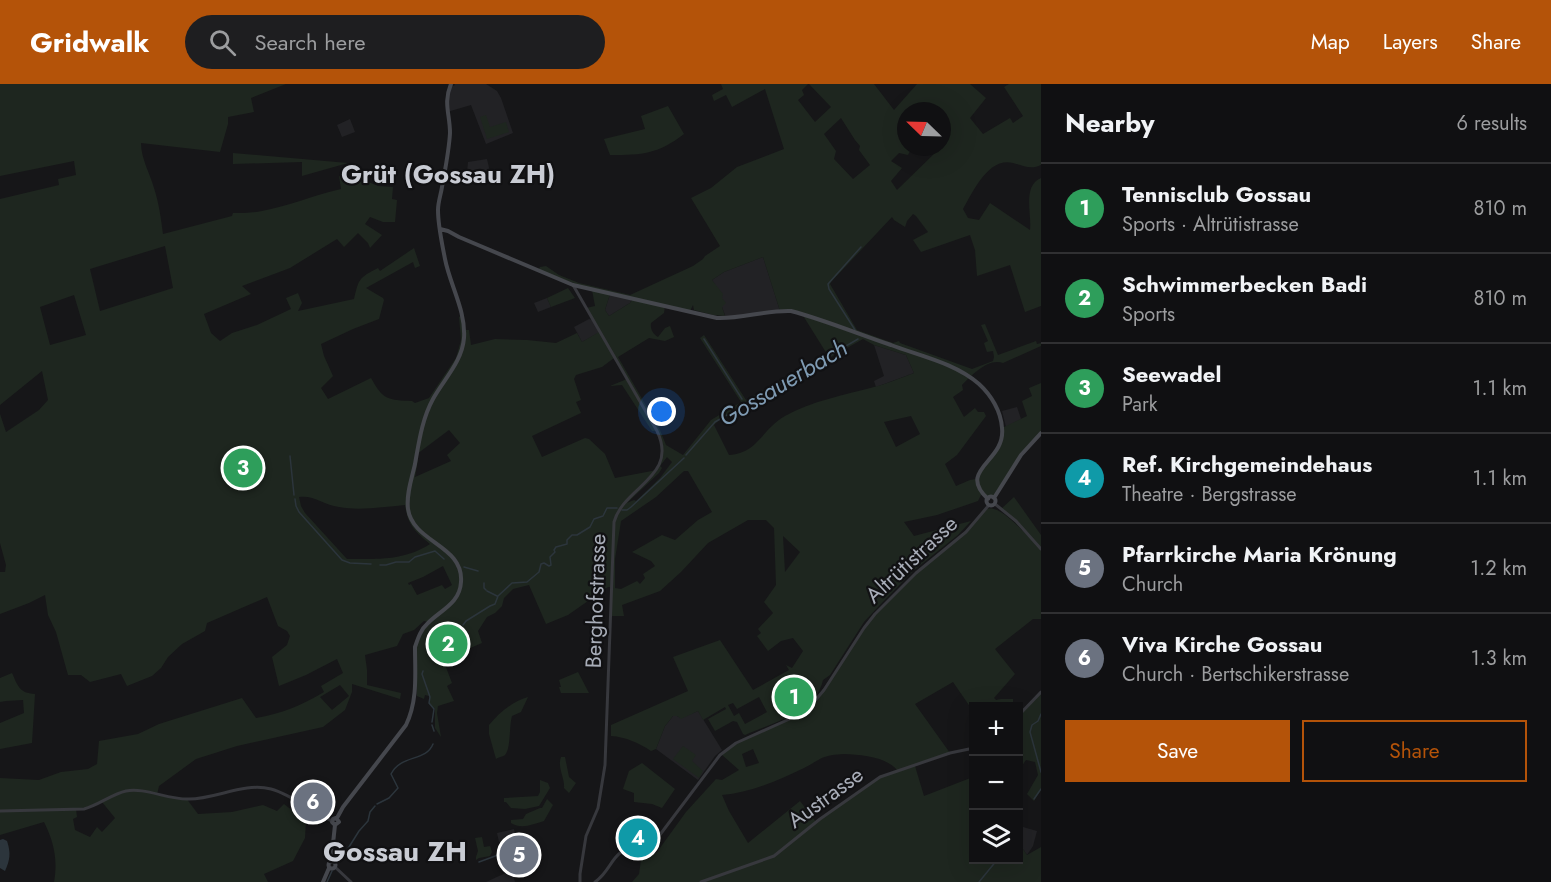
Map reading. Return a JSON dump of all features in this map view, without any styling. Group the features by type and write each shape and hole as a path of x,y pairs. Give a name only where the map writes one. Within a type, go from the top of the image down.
{"main road":[{"path":"323,882 332,867 328,865 331,862 335,822 343,807 406,725 410,716 414,700 417,640 428,622 445,610 457,597 461,587 462,575 456,561 444,549 417,530 412,522 408,505 424,420 437,392 459,358 464,340 461,316 449,279 438,210 449,141 446,103 451,84"},
{"path":"440,229 573,285 717,318 790,311 924,357 963,373 978,383 989,395 998,409 1002,423 1002,438 998,449 979,471 977,477 978,488 988,499 988,504 992,506 996,501 994,498 1021,455 1041,433"},
{"path":"988,499 994,498"}],"street":[{"name":"Berghofstrasse","path":"573,285 658,434 662,449 657,470 623,504 614,522 605,765 598,808 586,836 580,882"},
{"name":"Altrütistrasse","path":"595,882 607,872 621,852 649,845 656,840 724,751 736,743 794,717 813,703 875,614 916,573 966,532 988,504"},
{"path":"995,504 1016,521 1041,549"},
{"path":"1023,711 1041,692"},
{"name":"Austrasse","path":"701,882 774,856 820,819 883,776 950,753 969,749"},
{"path":"0,811 84,809 126,791 143,791 187,799 259,787 280,792 335,822"},
{"path":"332,867 351,882"}],"shaded area":[{"path":"0,84 286,84 251,98 254,112 228,117 220,152 141,143 160,211 163,234 232,216 233,213 272,209 341,189 339,176 359,178 378,186 393,187 392,199 397,200 395,222 383,222 370,217 365,224 382,235 370,248 358,233 344,247 337,239 290,268 242,286 251,294 204,314 211,333 220,341 232,333 257,325 291,309 286,298 298,293 302,303 298,311 354,299 363,277 378,268 380,271 414,248 420,266 415,268 413,262 366,288 384,300 379,319 321,344 333,376 321,388 328,399 371,378 383,395 415,403 429,398 456,358 461,340 459,317 461,316 464,330 469,330 471,345 495,339 556,343 577,333 582,342 599,332 586,308 595,306 592,290 538,270 540,267 546,266 559,275 579,283 630,295 693,266 720,246 691,198 711,188 737,167 784,149 765,89 732,107 726,95 714,101 712,95 723,89 721,84 808,84 802,90 804,95 798,100 815,122 831,107 809,84 874,84 894,110 897,107 897,155 891,161 902,168 891,181 897,190 932,156 951,156 951,102 901,102 917,84 970,84 986,98 970,118 983,134 1010,118 1013,123 1023,116 1004,87 1009,84 1041,84 1041,165 1031,167 1004,163 996,165 982,177 963,209 968,218 979,220 990,203 1030,230 1030,194 1035,182 1041,178 1041,306 1025,312 1010,265 977,276 975,250 970,235 921,252 913,240 928,232 913,214 905,227 892,217 830,284 857,330 893,343 899,341 972,369 993,361 994,357 993,351 987,352 984,343 988,341 981,325 985,324 998,355 1036,341 1037,344 1041,343 1041,346 1003,363 992,363 981,368 962,385 963,390 953,397 964,417 975,408 978,412 984,412 986,416 957,455 945,464 956,486 976,479 998,449 1002,428 1027,416 1022,401 1032,396 1029,388 1041,383 1041,433 1028,446 994,498 988,499 982,493 978,501 937,515 904,522 914,536 971,521 958,535 913,571 864,622 830,675 823,680 812,701 779,721 745,735 737,722 733,721 715,731 708,719 726,709 725,707 703,720 698,711 681,719 673,716 665,726 656,749 651,751 632,741 611,736 611,725 688,691 673,657 720,640 753,690 789,670 786,665 792,668 803,651 793,638 781,641 768,651 757,636 761,633 758,629 773,613 764,602 776,585 774,528 766,520 748,520 708,543 660,591 622,605 624,616 610,616 611,587 608,587 568,615 546,624 529,585 513,589 504,598 502,606 487,617 478,631 482,643 444,659 452,683 447,686 454,701 438,706 441,737 435,728 435,709 429,704 429,696 425,695 424,699 417,696 415,647 428,622 424,621 414,630 403,634 397,646 365,655 367,685 401,693 400,699 352,684 352,692 345,710 323,727 237,746 196,759 159,786 157,795 186,798 198,814 232,812 263,805 277,811 284,804 306,821 305,838 293,861 264,874 268,882 54,882 56,866 54,851 44,822 0,835 0,778 39,780 61,772 88,769 97,764 99,741 138,734 159,724 242,698 256,718 283,711 324,692 321,686 343,673 337,659 279,686 272,657 287,645 290,636 287,631 278,626 267,597 207,623 205,631 182,644 152,676 127,686 121,674 90,682 81,675 68,675 56,632 48,615 45,595 0,614 0,572 5,572 6,565 0,543 0,414 6,432 39,410 48,400 42,371 0,405 0,199 59,185 58,179 76,175 74,161 0,176","holes":["841,118 870,165 853,179 834,159 836,151 824,134","165,246 173,288 100,311 90,269","763,257 780,311 802,314 827,354 746,400 704,335 700,338 741,402 711,420 683,455 666,445 660,430 618,357 649,338 665,341 674,337 670,326 665,328 658,337 651,329 651,323 664,313 665,306 690,311 693,305 694,310 725,316 722,307 726,303 722,298 723,294 712,280 724,272","610,294 632,300 609,316 605,310","74,295 86,335 50,345 40,307","863,339 906,355 914,373 795,411 777,422 747,450 739,453 729,455 714,425 719,420","614,358 627,379 610,386 622,385 652,431 657,431 661,450 657,470 615,478 605,454 585,438 542,457 532,436 581,413 576,402 581,400 574,379 576,375 602,367","911,416 920,434 896,447 884,422","449,430 460,443 447,455 451,461 415,477 417,454","667,457 672,462 660,478 636,501 627,503 662,468 660,466","684,471 688,471 712,512 698,520 675,540 662,535 632,552 651,561 655,566 643,574 645,578 640,584 637,581 621,589 615,588 615,559 621,521 656,497","299,497 309,497 334,506 355,509 405,505 413,528 430,544 420,550 400,556 379,559 347,559 305,513","783,536 800,552 785,572","443,566 452,585 445,589 442,585 417,595 408,583","340,685 349,696 332,710 320,697","759,697 767,712 745,724 739,713 734,716 728,705 733,703 737,709","102,802 115,818 102,832 97,827 90,837 75,830 73,819 77,817 76,809 95,806"]},
{"path":"486,84 497,91 513,133 486,144 471,105 447,112 451,85"},
{"path":"668,106 684,134 666,146 650,152 610,155 604,139 645,129 641,116"},
{"path":"486,115 490,127 506,122 509,132 487,139 480,117"},
{"path":"350,119 355,132 342,137 337,125"},
{"path":"233,153 348,163 302,176 302,162 233,164"},
{"path":"487,159 490,172 467,173 468,162"},
{"path":"763,257 780,311 726,318 722,298 712,280 724,272"},
{"path":"568,288 575,298 551,307 547,298"},
{"path":"610,294 632,299 630,303 609,316 605,310"},
{"path":"547,298 551,307 538,312 534,303"},
{"path":"589,319 600,332 582,342 574,327"},
{"path":"874,345 906,355 914,373 876,387 874,381 884,376"},
{"path":"1017,407 1021,419 1006,427 1002,411"},
{"path":"1014,497 1041,535 1041,619 1033,619 995,649 1015,674 994,698 996,700 1013,699 1013,702 969,702 969,705 953,682 915,704 950,753 915,766 924,796 969,779 969,864 1023,864 1023,849 1027,855 1041,847 1041,882 632,882 639,874 641,860 657,852 686,812 716,779 722,780 739,770 721,754 727,748 794,717 813,703 875,614 916,573 966,532 987,509 1003,513 1028,535 1001,509","holes":["753,749 759,763 746,767 742,754","831,755 865,756 886,762 897,770 875,780 816,822 800,801 748,843 722,795 743,792 764,785"]},
{"path":"578,672 589,693 561,693 559,680"},
{"path":"12,673 22,690 35,694 32,743 0,749 0,723 24,713 23,700 0,702 0,678"},
{"path":"1041,692 1041,790 1034,801 1027,794 1038,775 1035,762 1026,760 1023,764 1023,712"},
{"path":"528,697 521,712 512,716 507,752 496,759 489,734 489,725 507,708"},
{"path":"698,711 722,750 698,780 656,749 665,726 673,716 681,718"},
{"path":"683,746 696,755 692,761 703,771 699,778 673,759"},
{"path":"561,757 565,757 569,777 576,783 569,793 564,788"},
{"path":"642,763 675,789 662,808 652,804 634,802 634,793 623,789 629,771"},
{"path":"540,780 548,783 550,788 539,806 525,809 511,808 504,802 504,798 538,796"},
{"path":"547,799 553,805 544,821 523,826 511,823 511,820 523,819 526,814 542,808"},
{"path":"1023,827 1037,831 1033,846 1027,855 1023,849"},
{"path":"514,829 516,839 499,842 497,833"},
{"path":"482,837 484,847 490,846 492,852 490,856 476,860 478,851 475,838"},
{"path":"0,840 7,841 9,853 5,871 0,868"},
{"path":"512,870 515,882 486,882"}],"waterway":[{"name":"Gossauerbach","path":"855,330 828,284 861,247"},
{"path":"704,339 742,399"},
{"name":"Gossauerbach","path":"686,455 715,422 858,339"},
{"path":"290,456 294,495"},
{"name":"Gossauerbach","path":"622,510 631,507 684,458"},
{"path":"295,499 299,512 342,560 350,563 371,564"},
{"name":"Gossauerbach","path":"463,625 495,604 498,596 512,583 527,582 539,572 541,564 551,565 550,557 556,547 567,544 567,540 572,535 577,535 590,527 594,519 603,516 607,508 617,508"},
{"path":"380,565 409,562 415,557 435,551 444,559"},
{"path":"464,567 478,571"},
{"path":"484,583 486,590"},
{"path":"487,591 497,596"},
{"name":"Gossauerbach","path":"423,671 430,697 429,703 434,709 432,722"},
{"path":"1041,714 1038,721 1032,725 1030,732 1041,772"},
{"name":"Gossauerbach","path":"432,725 434,731"},
{"name":"Gossauerbach","path":"377,804 389,798 398,788 391,774 395,768 430,750 433,744"},
{"path":"1034,799 1041,789"},
{"name":"Gossauerbach","path":"339,860 368,821 370,812 375,806"},
{"path":"479,862 498,855 519,842"},
{"path":"979,882 994,864"},
{"name":"Gossauerbach","path":"327,882 332,871"}],"place":[{"name":"Seewadel","path":"243,468"},
{"name":"Schwimmerbecken Badi","path":"448,644"},
{"name":"Tennisclub Gossau","path":"794,697"},
{"name":"Viva Kirche Gossau","path":"313,802"},
{"name":"Ref. Kirchgemeindehaus","path":"638,838"},
{"name":"Pfarrkirche Maria Krönung","path":"519,855"}],"district":[{"name":"Grüt (Gossau ZH)","path":"448,174"},
{"name":"Gossau ZH","path":"395,851"}]}
